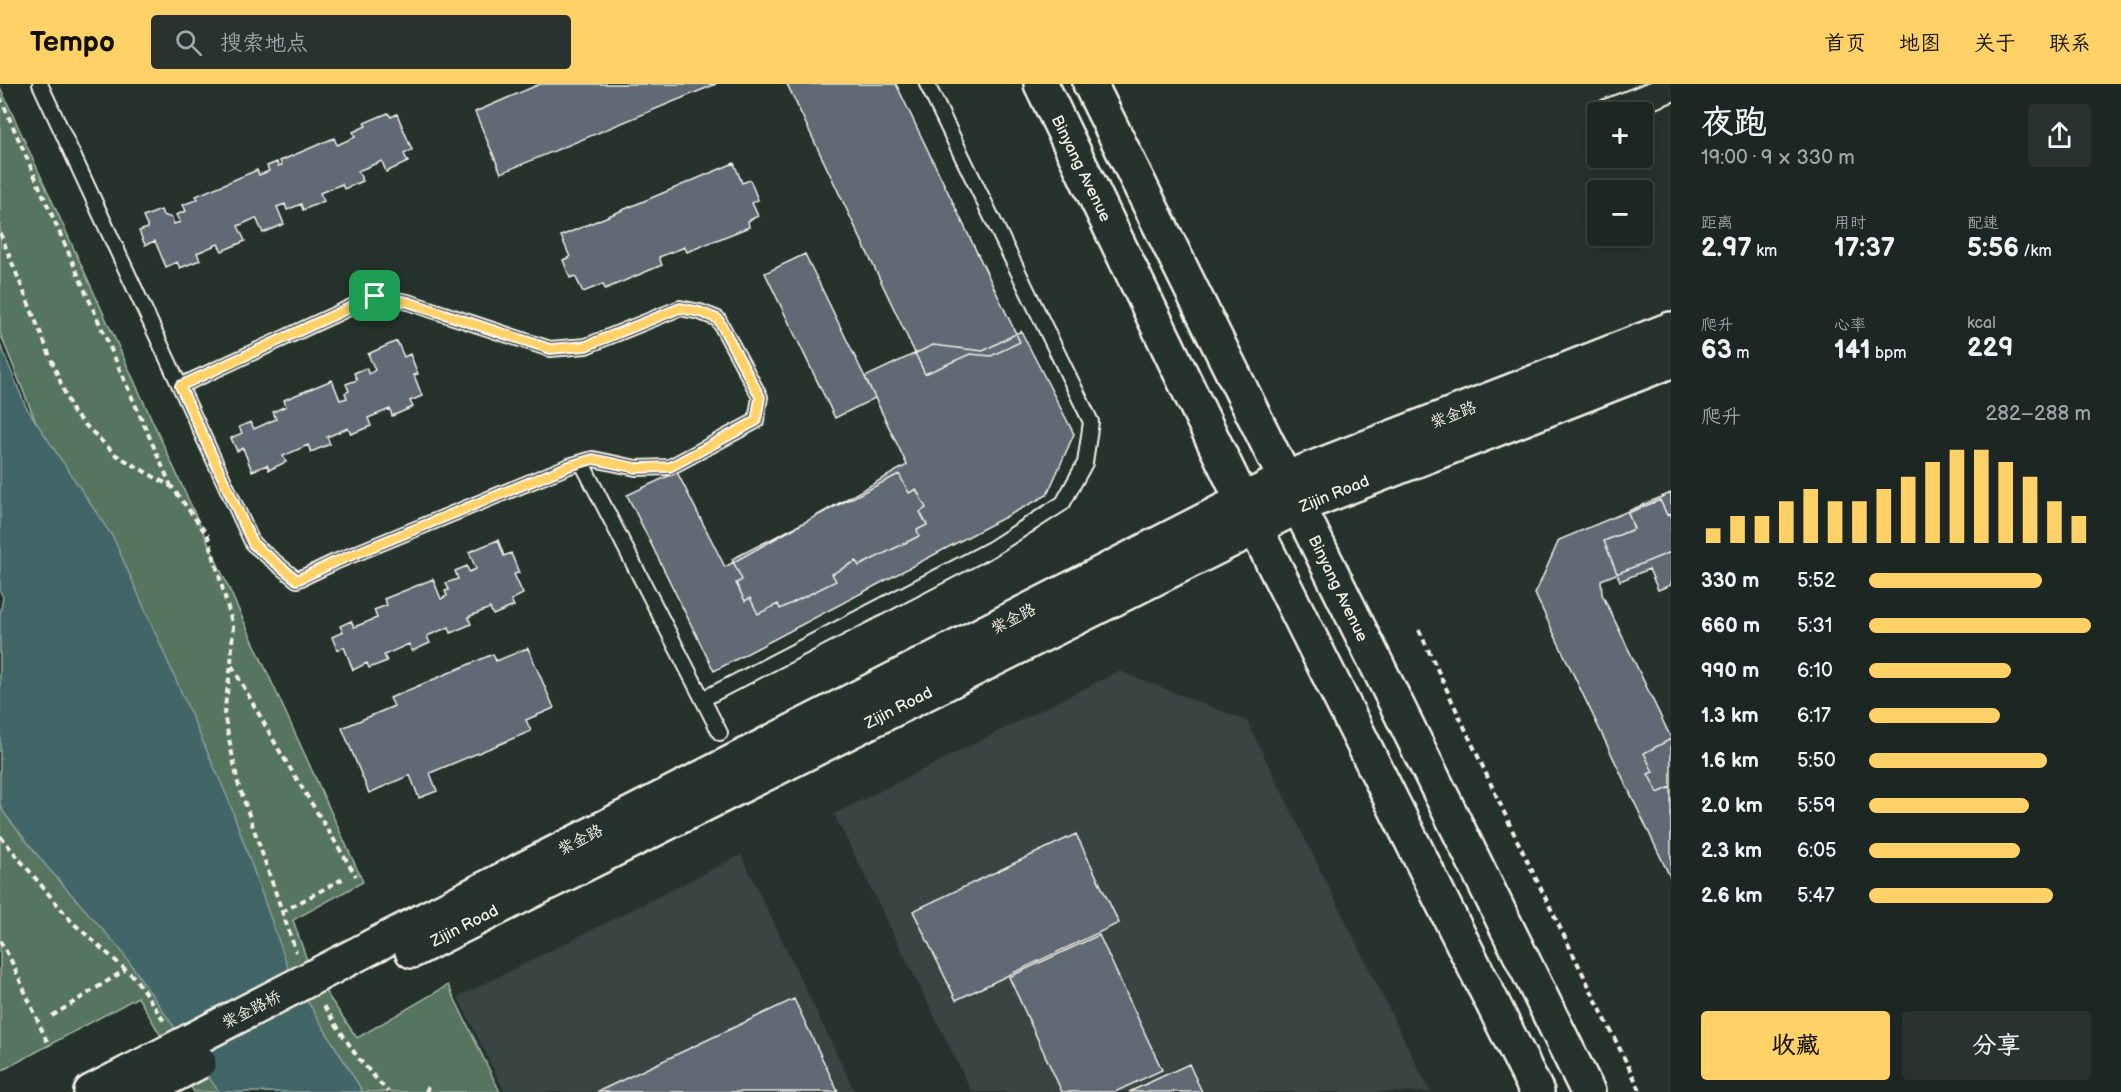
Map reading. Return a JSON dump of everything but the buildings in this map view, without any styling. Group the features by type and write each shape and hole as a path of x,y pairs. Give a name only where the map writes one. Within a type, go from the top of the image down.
{"main road":[{"name":"Binyang Avenue","path":"1041,84 1249,514 1537,1092"},
{"name":"Binyang Avenue","path":"1090,84 1588,1092"},
{"name":"紫金路","path":"1292,492 1671,329"},
{"name":"Zijin Road","path":"136,1082 378,956 1292,492 1671,361"},
{"path":"92,1092 136,1082"}],"street":[{"path":"1635,102 1671,88"}],"lane":[{"path":"40,84 253,544 297,580 569,466 593,459 636,468 670,467 756,421 760,397 718,319 700,312 680,308 586,346 550,349 408,302 375,296 180,386"},
{"path":"703,699 991,549 1063,502 1085,463 1091,422 927,84"},
{"path":"582,463 720,733"}],"path":[{"path":"0,97 172,487 207,536 232,626 231,665 224,714 238,783 297,955"},
{"path":"0,233 73,413 116,455 172,487"},
{"path":"1419,630 1517,840 1641,1092"},
{"path":"231,665 279,750 356,876"},
{"path":"0,836 72,922 135,978 167,1025"},
{"path":"282,912 346,877"},
{"path":"0,940 49,1046"},
{"path":"52,1016 125,970"},
{"path":"322,1004 358,1058 388,1092"}],"shaded area":[{"path":"1119,671 1247,721 1430,1092 972,1092 834,814"},
{"path":"741,855 855,1092 505,1092 458,997"}],"green space":[{"path":"0,87 363,882 293,920 310,969 357,1038 448,985 500,1092 194,1092 138,997 0,1070 0,637 107,599 0,333"}],"water":[{"path":"0,344 26,407 114,539 229,801 290,973 363,1092 219,1092 120,949 47,867 4,813 0,804 0,614 3,597 0,591"}],"route":[{"path":"375,296 408,302 550,349 586,346 680,308 700,312 718,319 760,397 756,421 670,467 636,468 593,459 569,466 335,562 297,580 253,544 180,386 375,296"}]}
